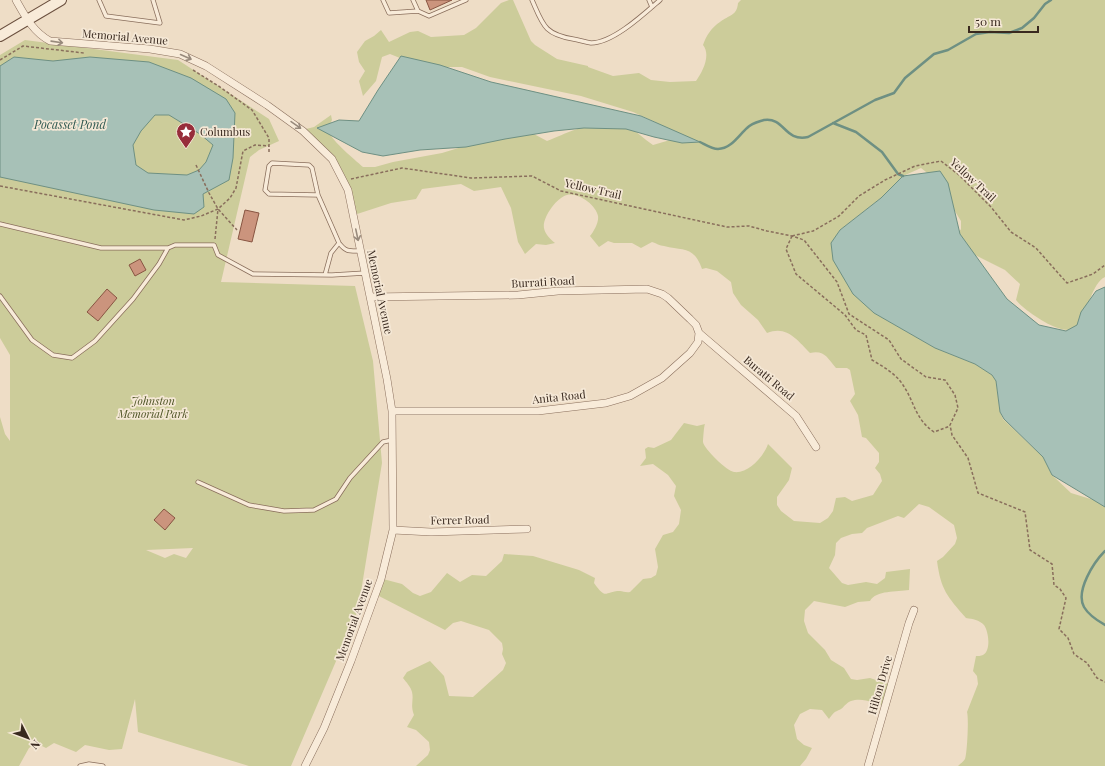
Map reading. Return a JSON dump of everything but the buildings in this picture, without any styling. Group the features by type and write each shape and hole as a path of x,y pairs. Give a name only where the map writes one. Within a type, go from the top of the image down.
{"main road":[{"path":"0,36 61,0"}],"street":[{"name":"Memorial Avenue","path":"16,0 27,20 38,33 50,41 150,49 180,54 206,66 267,104 304,131 332,159 343,180 350,200 387,379 392,411 393,530 381,580 353,656 324,728 305,766"},
{"name":"Burrati Road","path":"370,297 518,295 647,289 662,294 668,298 696,325 699,333"},
{"name":"Anita Road","path":"392,411 538,411 606,403 630,396 662,378 690,352 698,342 699,333"},
{"name":"Buratti Road","path":"699,333 796,416 816,447"},
{"name":"Ferrer Road","path":"393,530 431,532 527,529"},
{"name":"Hilton Drive","path":"868,766 914,610"}],"lane":[{"path":"98,0 106,16 160,23 153,0"},
{"path":"383,0 389,13 418,11 429,16 466,0"},
{"path":"413,0 418,11"},
{"path":"532,0 547,30 561,37 591,43 604,41 616,35 660,0"},
{"path":"649,0 652,7"},
{"path":"318,195 266,193 265,190 269,166 272,163 309,165 312,168 318,195 339,243 348,251 360,251"},
{"path":"0,224 101,248 168,248 175,244 214,245 218,255 252,274 325,275 365,273"},
{"path":"325,275 331,253 339,243"},
{"path":"0,296 32,340 53,355 72,358 95,341 133,299 159,264 168,248"},
{"path":"198,482 249,505 284,511 314,510 336,499 350,478 383,442 393,440"},
{"path":"80,766 88,764 103,766"}],"path":[{"path":"0,60 23,46 88,53"},
{"path":"188,68 220,87 252,110 269,138 269,154"},
{"path":"0,186 184,220 201,216 218,209 230,198 236,188 243,151 255,145 268,146"},
{"name":"Yellow Trail","path":"792,236 813,231 839,216 859,196 885,180 915,166 941,161 959,175 991,207 1011,232 1036,248 1067,283 1093,274 1105,265"},
{"path":"196,165 218,209 237,230"},
{"name":"Yellow Trail","path":"343,180 402,168 471,178 532,176 561,191 727,227 749,226 804,240 837,282 849,314 889,340 901,359 926,377 945,380 955,395 958,408 950,425"},
{"path":"214,245 218,209"},
{"path":"792,236 786,248 796,274 845,315 856,330 866,335 872,360 885,367 895,375 904,386 920,419 928,428 934,432 950,425 952,435 968,458 978,493 1025,512 1030,550 1052,564 1054,585 1060,589 1066,598 1060,629 1068,638 1074,654 1087,663 1097,678 1105,682"}],"green space":[{"path":"513,0 531,41 557,59 588,66 613,76 639,73 651,80 670,82 696,81 705,63 706,53 703,45 708,35 717,24 734,13 738,3 741,0 1105,0 1105,277 1093,291 1083,317 1074,330 1060,329 1029,312 1016,300 1020,284 1005,270 973,254 954,240 961,229 961,221 935,179 921,168 903,176 881,198 837,234 874,313 935,348 975,364 992,375 996,381 1000,412 1003,419 1043,457 1052,475 1071,493 1097,501 1105,506 1105,766 958,766 966,756 968,728 967,712 978,684 977,676 973,671 976,656 986,653 988,637 984,625 973,619 966,618 954,604 943,586 937,561 943,557 955,544 957,538 954,525 929,507 919,504 904,518 898,516 867,528 862,533 852,534 841,538 836,543 835,555 829,568 842,583 848,585 866,582 877,584 885,578 886,572 910,569 909,590 882,593 873,597 870,601 858,602 845,607 814,601 805,610 804,621 808,633 825,650 831,660 844,668 851,679 857,680 870,678 891,685 885,706 868,701 855,700 849,702 841,709 834,712 829,719 822,710 810,709 800,714 794,725 797,739 804,745 812,748 800,766 416,766 428,755 430,750 429,742 416,730 407,727 414,715 411,690 403,678 407,672 430,661 444,676 449,696 473,697 503,670 506,663 502,654 502,643 489,630 461,621 453,623 445,630 377,595 383,579 402,584 413,593 420,596 431,592 447,573 460,582 472,575 486,576 502,561 504,554 533,556 579,570 595,578 594,583 598,589 606,594 615,591 630,592 643,579 651,578 656,575 658,567 655,549 663,535 673,532 679,524 681,510 674,496 676,486 668,475 653,464 640,466 646,458 645,449 648,447 654,448 671,440 684,423 697,426 705,424 704,445 721,464 734,472 745,470 755,463 763,454 768,444 792,468 789,480 777,497 777,505 781,511 794,521 820,523 828,518 833,511 836,498 845,497 852,501 873,495 882,481 880,474 875,468 879,462 879,453 866,438 862,437 858,415 850,401 855,394 850,370 847,368 836,368 828,358 822,354 815,352 810,353 796,339 786,332 774,331 767,333 758,320 741,305 733,293 731,282 717,271 706,268 702,269 696,256 688,251 661,246 652,242 641,248 632,243 614,243 608,241 599,247 590,236 598,221 597,212 586,200 581,197 576,195 567,195 551,208 545,219 544,228 548,236 555,243 546,245 536,244 525,254 518,242 511,208 501,187 474,191 461,184 422,189 416,199 391,203 354,215 349,194 333,163 302,130 314,127 331,115 332,120 329,126 329,132 331,136 363,167 375,167 393,162 442,153 508,133 532,133 547,141 585,127 605,123 625,125 653,145 677,138 655,122 633,112 581,96 490,77 462,67 432,67 410,62 390,54 382,57 376,81 363,96 359,81 365,71 359,62 357,52 365,41 381,30 389,42 410,32 418,31 431,37 464,35 476,28 501,3"},
{"name":"Johnston Memorial Park","path":"25,40 178,60 269,119 279,141 259,150 250,157 221,282 355,286 373,361 382,463 358,610 291,766 249,766 138,732 135,699 122,749 109,750 85,745 76,752 54,743 46,748 36,743 29,748 19,766 0,766 0,417 5,434 10,441 10,355 0,338 0,55","holes":["193,548 186,558 174,554 165,558 146,550"]}],"water":[{"path":"401,56 440,65 491,82 641,116 700,142 682,143 626,129 584,128 554,131 466,147 420,150 383,156 362,152 317,128 339,120 359,121"},
{"name":"Pocasset Pond","path":"14,57 53,61 90,57 149,62 191,78 226,99 235,113 233,158 229,180 203,194 204,207 194,214 154,210 0,177 0,66","holes":["155,115 169,115 200,134 213,145 206,162 199,170 187,175 148,173 136,165 133,145 141,131"]},
{"path":"940,171 948,183 960,234 1007,299 1039,325 1066,331 1077,325 1081,312 1096,291 1105,287 1105,507 1052,475 1043,457 1004,419 1000,412 996,381 992,375 975,364 935,348 874,313 853,294 833,260 831,243 840,230 881,198 903,176"}],"waterway":[{"path":"700,142 709,147 718,149 727,147 751,125 764,120 776,122 794,136 800,138 808,137 875,100 894,93 905,78 934,54 948,50 976,34 990,32 1009,33 1022,28 1034,18 1045,4 1051,0"},
{"path":"833,123 856,132 882,152 898,174 903,176"},
{"path":"1105,551 1091,569 1082,593 1084,607 1096,619 1105,625"}],"place":[{"name":"Columbus","path":"186,149"}]}
